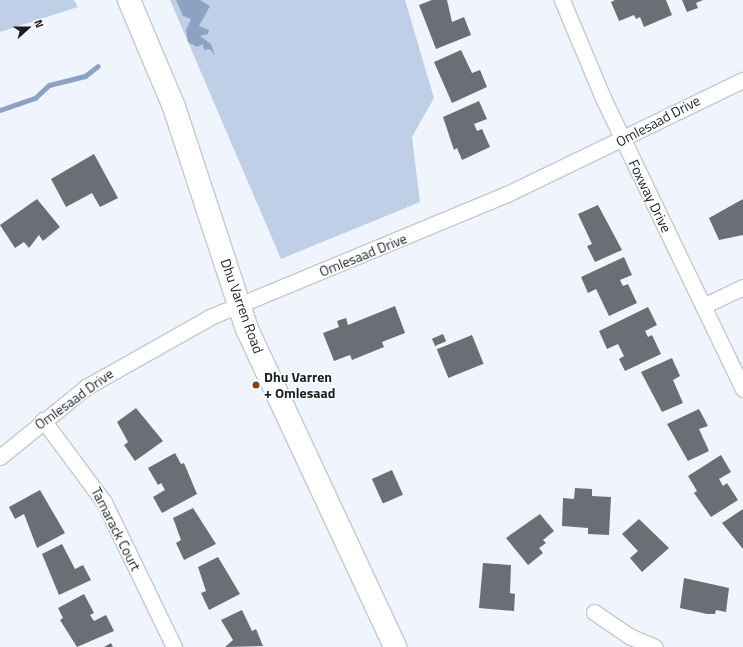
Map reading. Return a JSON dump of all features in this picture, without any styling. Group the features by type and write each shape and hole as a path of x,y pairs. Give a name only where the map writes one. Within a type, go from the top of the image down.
{"main road":[{"name":"Dhu Varren Road","path":"129,0 174,107 239,304 312,473 396,647"}],"street":[{"name":"Foxway Drive","path":"562,0 624,140 743,389"},
{"name":"Omlesaad Drive","path":"0,457 43,420 109,372 239,304 505,196 624,140 743,80"},
{"path":"703,306 743,287"},
{"name":"Tamarack Court","path":"43,420 104,502 174,647"},
{"path":"594,612 629,636 655,647"}],"shaded area":[{"path":"0,0 74,0 78,7 0,32"},
{"path":"170,0 405,0 434,98 412,137 420,202 281,259"},
{"path":"176,0 200,0 210,6 199,26 209,30 208,34 200,36 211,44 215,56 210,49 204,50 203,44 197,47 188,42 186,30 191,19 183,16"}],"building":[{"path":"432,0 447,0 452,22 464,17 471,35 436,49 419,5"},
{"path":"615,0 666,0 672,15 644,27 640,17 636,19 634,15 619,21 611,2"},
{"path":"682,0 703,0 696,3 698,8 687,12"},
{"path":"461,50 472,73 480,70 487,87 452,103 434,62"},
{"path":"479,101 487,119 474,124 477,131 482,129 490,147 462,160 457,148 454,150 443,117"},
{"path":"94,154 118,198 100,207 92,193 66,207 51,179"},
{"path":"37,199 60,227 43,241 39,235 29,248 24,242 15,248 0,225"},
{"path":"743,199 743,235 719,240 709,218"},
{"path":"598,205 622,250 595,262 587,246 592,244 578,214"},
{"path":"624,257 632,275 620,280 623,286 628,284 637,303 609,316 596,289 588,293 581,277"},
{"path":"395,306 405,333 382,342 384,347 352,360 350,355 334,361 323,333 339,327 337,321 346,318 348,325"},
{"path":"648,307 657,325 645,331 648,337 652,335 661,354 625,371 619,359 624,356 618,344 607,349 599,331"},
{"path":"443,334 446,341 435,346 432,339"},
{"path":"472,335 484,364 448,378 437,349"},
{"path":"672,358 680,376 673,380 683,403 662,412 641,372"},
{"path":"136,408 163,441 135,461 124,445 128,442 117,422"},
{"path":"699,409 708,426 699,429 709,451 688,461 667,424"},
{"path":"175,453 181,464 184,463 197,494 162,513 153,497 165,490 161,483 158,485 148,468"},
{"path":"721,455 731,472 719,479 723,486 727,483 738,500 711,517 694,493 697,491 688,476"},
{"path":"392,470 403,495 383,504 372,479"},
{"path":"575,488 592,489 592,496 611,497 609,535 588,534 588,528 562,526 563,498 574,499"},
{"path":"40,490 65,533 37,548 24,514 15,519 9,507"},
{"path":"193,508 216,544 184,560 176,543 181,540 173,518"},
{"path":"743,509 743,549 722,523"},
{"path":"540,514 554,531 543,540 546,543 539,548 543,553 528,565 506,538"},
{"path":"639,519 669,548 642,572 630,558 638,551 622,534"},
{"path":"62,544 75,569 83,565 91,580 59,595 42,554"},
{"path":"218,557 240,594 209,610 201,593 206,591 198,567"},
{"path":"483,563 511,565 510,593 515,594 514,611 479,608"},
{"path":"684,578 729,588 726,612 716,610 715,614 707,614 680,608"},
{"path":"84,594 94,613 90,615 94,621 106,615 114,631 77,647 60,620 63,618 58,608"},
{"path":"242,610 252,631 256,629 263,646 225,647 233,640 221,620"},
{"path":"111,643 113,647 104,647"}],"waterway":[{"path":"0,110 35,98 49,85 85,76 98,66"}],"place":[{"name":"Dhu Varren + Omlesaad","path":"256,385"}]}
